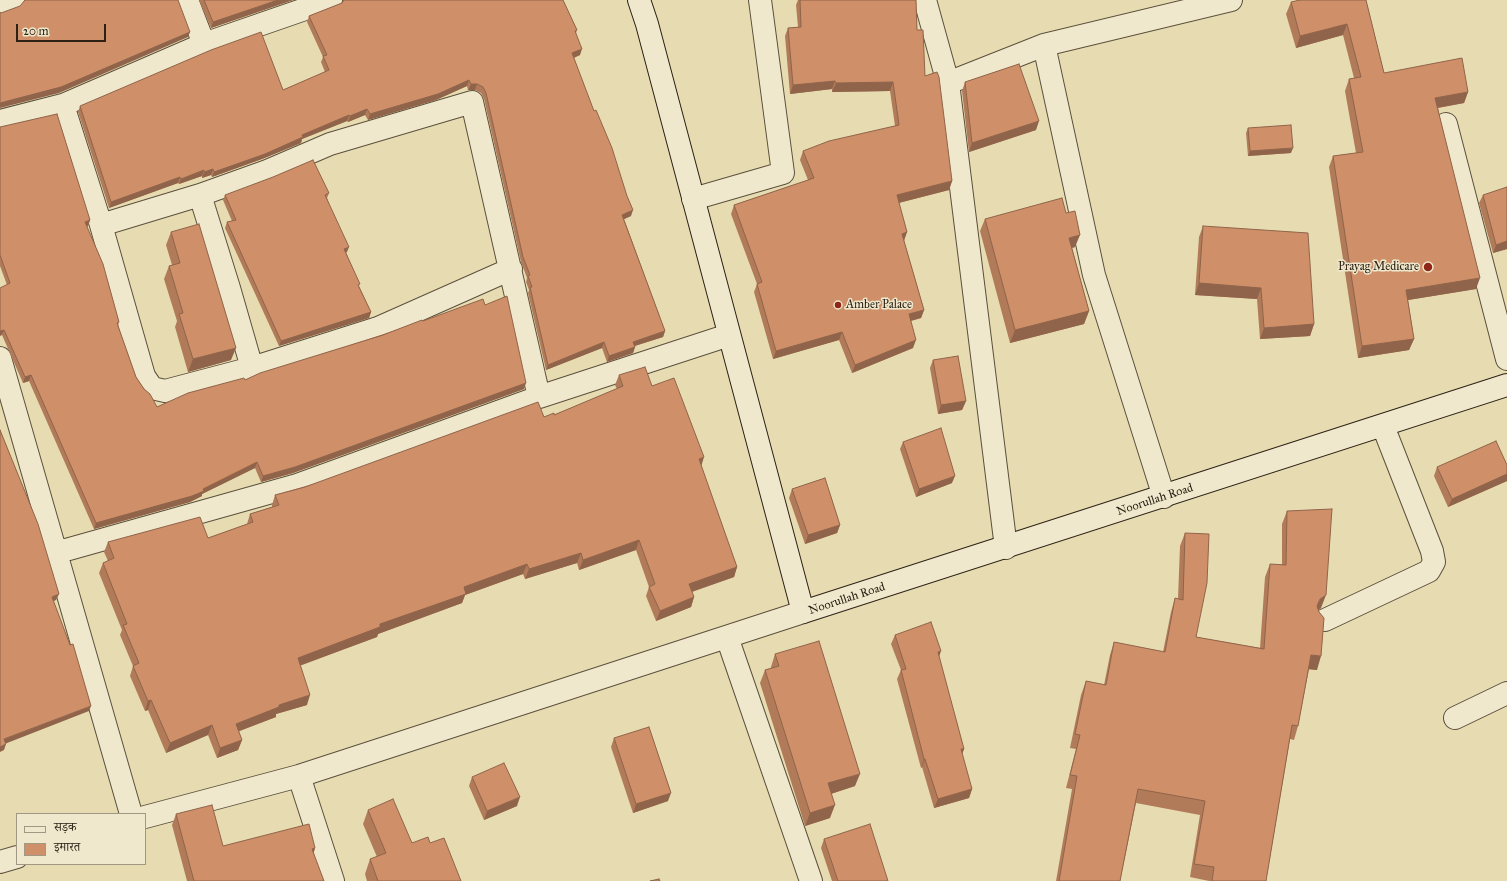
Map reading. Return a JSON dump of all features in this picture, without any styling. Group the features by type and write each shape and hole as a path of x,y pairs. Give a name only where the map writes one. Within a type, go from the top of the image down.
{"street":[{"path":"0,6 13,0"},
{"path":"187,0 204,44"},
{"path":"0,121 63,105 204,44 331,0"},
{"path":"639,0 647,24 803,612"},
{"path":"693,199 783,173 760,0"},
{"path":"925,0 948,83 1006,548"},
{"path":"948,83 1044,45 1231,0"},
{"path":"1044,45 1094,275 1164,497"},
{"path":"101,225 200,195 267,171 330,144 472,102 539,397"},
{"path":"63,105 101,225 144,376 152,388 165,391 252,368 378,328 511,270"},
{"path":"1446,124 1507,359"},
{"path":"200,195 252,368"},
{"path":"55,553 297,485 539,397 729,336"},
{"path":"0,358 7,408 55,553 131,813"},
{"name":"Noorullah Road","path":"146,817 299,776 1507,385"},
{"path":"1325,620 1430,571 1434,562 1432,551 1383,426"},
{"path":"727,637 811,881"},
{"path":"1456,718 1507,693"},
{"path":"299,776 333,881"},
{"path":"0,862 16,857"}],"building":[{"path":"25,0 178,0 190,32 61,87 0,103 0,12 1,13 20,6"},
{"path":"204,0 278,0 213,22"},
{"path":"344,0 563,0 577,30 575,31 582,49 572,53 594,111 596,110 612,148 633,210 622,215 665,331 633,342 635,347 609,356 604,342 548,365 530,287 532,287 528,276 530,275 523,257 486,93 483,87 477,84 471,84 469,80 438,94 370,114 367,109 350,116 349,115 302,135 303,137 265,154 214,172 213,169 204,172 204,170 181,179 180,177 111,202 80,106 211,50 261,32 283,90 329,70 323,56 327,55 309,16 342,3"},
{"path":"800,0 916,0 917,30 923,30 925,76 937,72 939,77 952,181 897,195 907,232 902,234 924,310 909,314 916,340 855,365 842,332 776,351 757,284 762,282 734,205 814,178 803,151 829,141 899,125 893,82 836,83 835,81 793,85 788,28 801,27"},
{"path":"1300,0 1366,0 1384,73 1462,58 1468,92 1435,98 1480,278 1406,290 1414,339 1362,346 1333,156 1363,152 1349,79 1361,77 1347,24 1300,36 1291,2"},
{"path":"1019,64 1039,121 972,143 965,82"},
{"path":"57,114 90,220 85,222 103,264 119,322 117,323 136,377 144,389 150,394 157,407 188,393 244,378 245,380 260,373 383,335 483,299 485,305 507,296 526,383 295,467 263,476 257,462 192,496 96,523 31,375 25,377 4,330 0,331 0,288 10,283 0,255 0,127"},
{"path":"1291,125 1293,148 1250,151 1248,128"},
{"path":"313,160 329,193 325,195 349,247 344,249 360,284 358,285 371,312 281,341 227,222 236,220 225,195"},
{"path":"1507,187 1507,241 1496,245 1483,195"},
{"path":"1062,198 1066,213 1075,211 1080,235 1069,238 1089,311 1015,330 985,219"},
{"path":"199,224 236,348 193,359 179,314 183,313 169,266 180,263 171,232"},
{"path":"1203,226 1308,233 1314,324 1264,328 1261,288 1199,283"},
{"path":"958,356 966,401 941,405 933,360"},
{"path":"645,367 652,386 674,378 704,457 699,459 737,567 689,584 694,597 660,611 649,587 655,584 639,540 583,560 581,553 529,569 527,564 464,587 466,594 380,624 380,627 298,658 310,695 279,705 279,707 236,724 242,740 220,748 212,725 170,743 151,700 148,701 133,666 139,663 123,625 127,624 103,563 114,558 108,542 200,517 208,538 253,522 250,514 279,505 275,495 305,487 538,402 544,417 554,413 554,415 623,386 619,375"},
{"path":"941,428 955,476 919,489 903,442"},
{"path":"0,430 38,524 59,594 52,597 70,645 73,644 91,706 4,739 6,744 0,747"},
{"path":"1496,441 1507,465 1507,474 1452,499 1437,467"},
{"path":"825,478 840,525 808,535 792,489"},
{"path":"1332,509 1326,595 1320,599 1317,606 1319,612 1324,618 1321,656 1311,655 1298,726 1292,725 1266,881 1212,881 1214,867 1194,864 1205,801 1138,789 1120,881 1059,881 1077,776 1070,775 1080,735 1075,734 1086,681 1106,685 1114,642 1165,652 1175,598 1183,600 1185,533 1209,534 1207,583 1196,637 1264,649 1270,564 1286,565 1287,511"},
{"path":"931,622 941,651 938,652 964,749 961,749 972,789 938,799 924,759 901,670 906,669 895,635"},
{"path":"819,641 860,774 828,783 835,805 810,813 765,670 779,666 775,654"},
{"path":"649,727 671,793 636,804 614,738"},
{"path":"504,763 520,797 487,811 472,777"},
{"path":"393,799 412,843 428,837 430,843 444,838 461,881 378,881 370,859 386,853 368,810"},
{"path":"212,805 223,846 309,824 315,848 312,849 324,881 194,881 176,814"},
{"path":"870,824 888,881 838,881 824,839"}],"place":[{"name":"Prayag Medicare","path":"1428,267"},
{"name":"Amber Palace","path":"838,305"}]}
